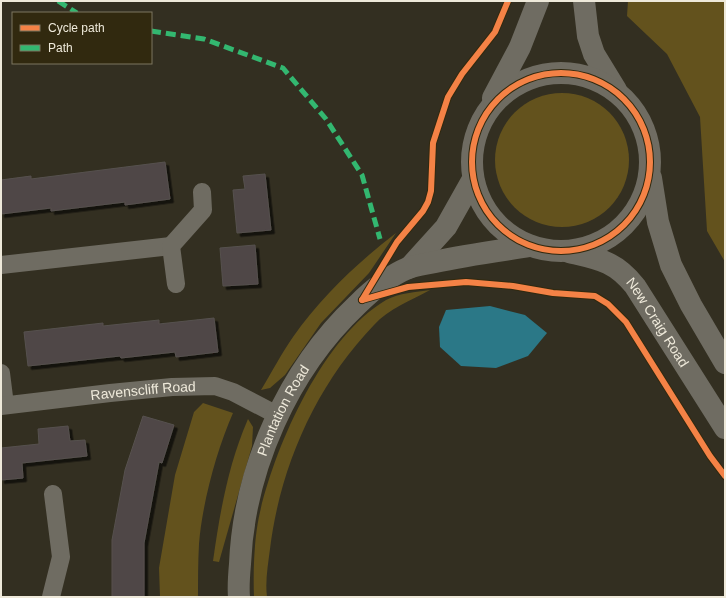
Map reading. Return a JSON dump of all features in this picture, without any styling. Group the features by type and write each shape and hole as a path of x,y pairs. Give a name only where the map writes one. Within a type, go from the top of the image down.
{"street":[{"path":"538,1 520,47 475,134 471,156 473,179 478,197 487,213 514,238 530,246 548,251 565,251 589,247 616,232 630,219 643,199 650,175"},
{"path":"584,1 588,36 594,54 616,91 633,108 645,128 650,151 650,175 658,222 671,265 691,305 725,363"},
{"path":"485,114 501,94 522,81 546,73 571,72 589,77 616,91"},
{"name":"Plantation Road","path":"408,268 446,227 473,179"},
{"path":"1,265 171,246 203,210 202,192"},
{"path":"171,246 176,284"},
{"name":"Plantation Road","path":"239,597 240,550 244,517 253,480 265,444 313,355 337,324 387,279 408,268 463,256 530,246"},
{"name":"New Craig Road","path":"565,251 614,264 636,286 725,428"},
{"path":"1,373 3,405"},
{"name":"Ravenscliff Road","path":"3,405 118,392 215,386 233,392 279,416"},
{"path":"51,597 61,557 53,494"}],"shaded area":[{"path":"628,1 725,1 725,262 707,231 700,117 667,54 627,16"},
{"path":"562,93 581,96 593,101 609,113 621,129 626,141 629,160 626,179 621,191 609,207 593,219 581,224 562,227 543,224 531,219 515,207 503,191 498,179 495,160 498,141 503,129 515,113 531,101 543,96"},
{"path":"396,233 369,273 321,323 285,375 270,388 261,390 289,343 315,308 340,281 367,256"},
{"path":"430,290 400,305 380,319 353,348 318,401 292,458 282,488 270,549 266,591 267,597 254,597 254,554 260,512 267,485 278,455 305,394 323,365 342,339 363,317 386,300 408,293"},
{"path":"203,403 233,413 221,443 203,512 199,544 198,597 160,597 159,568 175,475 194,412"},
{"path":"248,419 253,427 252,446 219,562 213,561 230,471"}],"water":[{"path":"490,306 525,315 547,333 528,356 496,368 461,366 440,347 439,327 446,310"}],"building":[{"path":"165,162 170,199 125,205 125,202 51,211 51,208 1,214 1,180 31,176 31,179"},
{"path":"265,174 271,230 237,233 233,190 245,189 243,176"},
{"path":"255,245 258,284 223,286 220,248"},
{"path":"214,318 218,352 176,357 175,352 121,358 120,356 28,366 24,332 103,323 103,326 159,320 159,324"},
{"path":"143,416 174,425 162,463 159,462 144,543 144,597 112,597 112,540 125,470"},
{"path":"68,426 70,441 85,440 87,456 22,463 23,478 1,480 1,448 39,444 38,429"}],"marked path":[{"path":"58,1 75,12"},
{"path":"152,31 204,39 283,68 326,119 362,175 380,239"}],"cycle path":[{"path":"362,300 397,242 423,211 428,202 431,191 433,143 448,97 462,74 495,32 508,1"},
{"path":"552,73 570,73 587,76 603,83 618,93 630,105 640,120 647,136 650,162 649,179 644,196 630,219 618,231 603,241 587,248 570,251 552,251 535,248 519,241 504,231 492,219 482,204 475,188 472,171 472,153 475,136 482,120 492,105 504,93 519,83 535,76 552,73"},
{"path":"362,300 408,287 466,282 513,286 553,293 595,296 608,304 626,322 710,456 725,476"}]}
